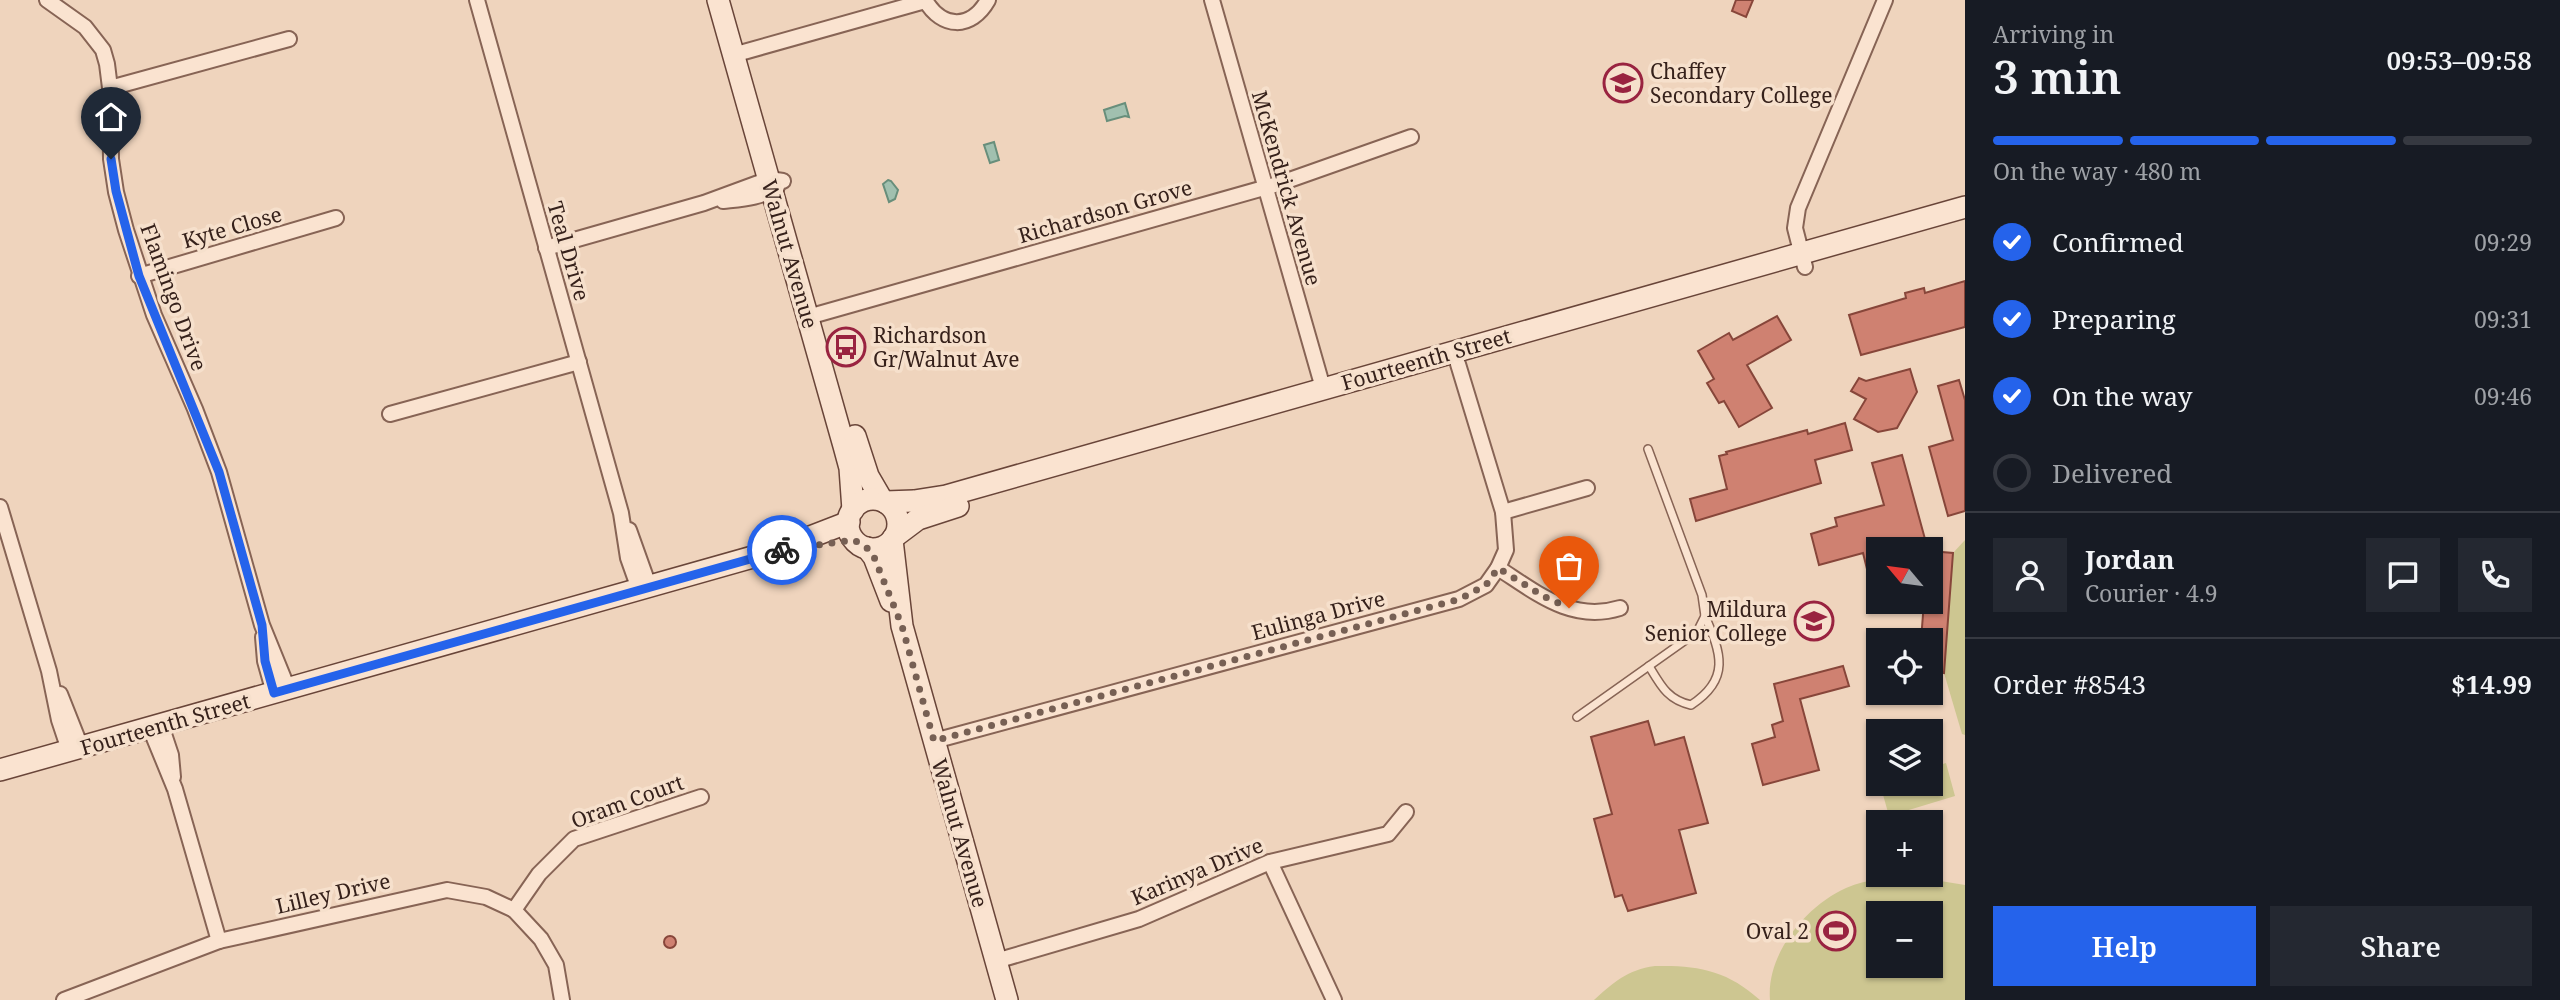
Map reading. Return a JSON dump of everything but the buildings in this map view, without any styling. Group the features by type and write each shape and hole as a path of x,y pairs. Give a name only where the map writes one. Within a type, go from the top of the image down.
{"street":[{"name":"Flamingo Drive","path":"47,0 85,27 103,50 110,88 111,159 116,191 139,276 219,472 262,625 265,661 281,691"},
{"name":"Teal Drive","path":"477,0 621,513 628,558 644,588"},
{"name":"Walnut Avenue","path":"718,0 740,53"},
{"name":"Walnut Avenue","path":"732,0 740,53 814,315 867,476 883,501"},
{"path":"740,53 925,0 934,14 944,20 959,22 980,13 988,0"},
{"name":"McKendrick Avenue","path":"1212,0 1322,388"},
{"path":"1803,260 1795,228 1798,208 1885,0"},
{"path":"110,88 289,39"},
{"name":"Richardson Grove","path":"814,315 1265,187 1411,137"},
{"path":"546,248 704,203 747,198 775,184"},
{"name":"Fourteenth Street","path":"893,538 918,519 954,507 1458,364 1803,260 1965,207"},
{"name":"Kyte Close","path":"139,276 336,218"},
{"name":"Fourteenth Street","path":"883,501 914,501 946,496 1322,388 1803,260 1965,221"},
{"name":"Walnut Avenue","path":"814,315 849,468 856,530 874,557 902,626 1007,1000"},
{"path":"390,414 579,362"},
{"path":"1458,364 1503,512 1506,550 1498,568 1545,597 1569,608 1602,614 1620,608"},
{"path":"1503,512 1587,488"},
{"path":"866,500 883,501 892,507 898,521 893,538 881,547 856,530 866,500"},
{"path":"0,508 4,540 49,671 59,720 75,749"},
{"name":"Fourteenth Street","path":"0,770 856,530"},
{"name":"Walnut Avenue","path":"893,538 902,626"},
{"name":"Eulinga Drive","path":"934,741 1460,599 1486,585 1498,568"},
{"path":"156,726 171,755 175,789 219,941"},
{"name":"Oram Court","path":"514,910 539,874 574,839 701,797"},
{"name":"Karinya Drive","path":"996,961 1139,919 1270,862 1388,834 1406,812"},
{"path":"1270,862 1334,1000"},
{"name":"Lilley Drive","path":"64,1000 219,941 447,890 486,897 514,910 541,939 556,965 562,1000"}],"lane":[{"path":"1648,449 1702,595 1705,616 1719,649 1719,672 1706,696 1691,705 1678,702 1666,693 1649,666"},
{"path":"1577,717 1698,632 1705,616"}],"shaded area":[{"path":"1125,103 1129,117 1107,121 1104,110"},
{"path":"994,142 999,160 990,163 984,145"},
{"path":"888,180 898,190 895,199 889,202 883,184"},
{"path":"1965,540 1965,735 1962,734 1944,673 1953,553"},
{"path":"1946,763 1955,796 1909,810 1887,810 1883,796 1943,796 1943,764"},
{"name":"Oval 2","path":"1866,881 1866,887 1943,887 1943,881 1965,885 1965,1000 1770,1000 1770,983 1775,966 1782,949 1803,919 1831,896"},
{"path":"1655,966 1711,971 1736,982 1760,1000 1594,1000 1636,970"}],"way so far":[{"path":"782,550 854,540 867,548 874,557 902,626 934,741 1460,599 1486,585 1498,568 1545,597 1569,608"}],"place":[{"name":"Chaffey Secondary College","path":"1623,83"},
{"name":"Richardson Gr/Walnut Ave","path":"846,347"},
{"name":"Mildura Senior College","path":"1814,621"},
{"name":"Oval 2","path":"1836,931"}],"route":[{"path":"111,159 116,191 139,276 219,472 262,625 265,661 274,693 782,550"}]}
